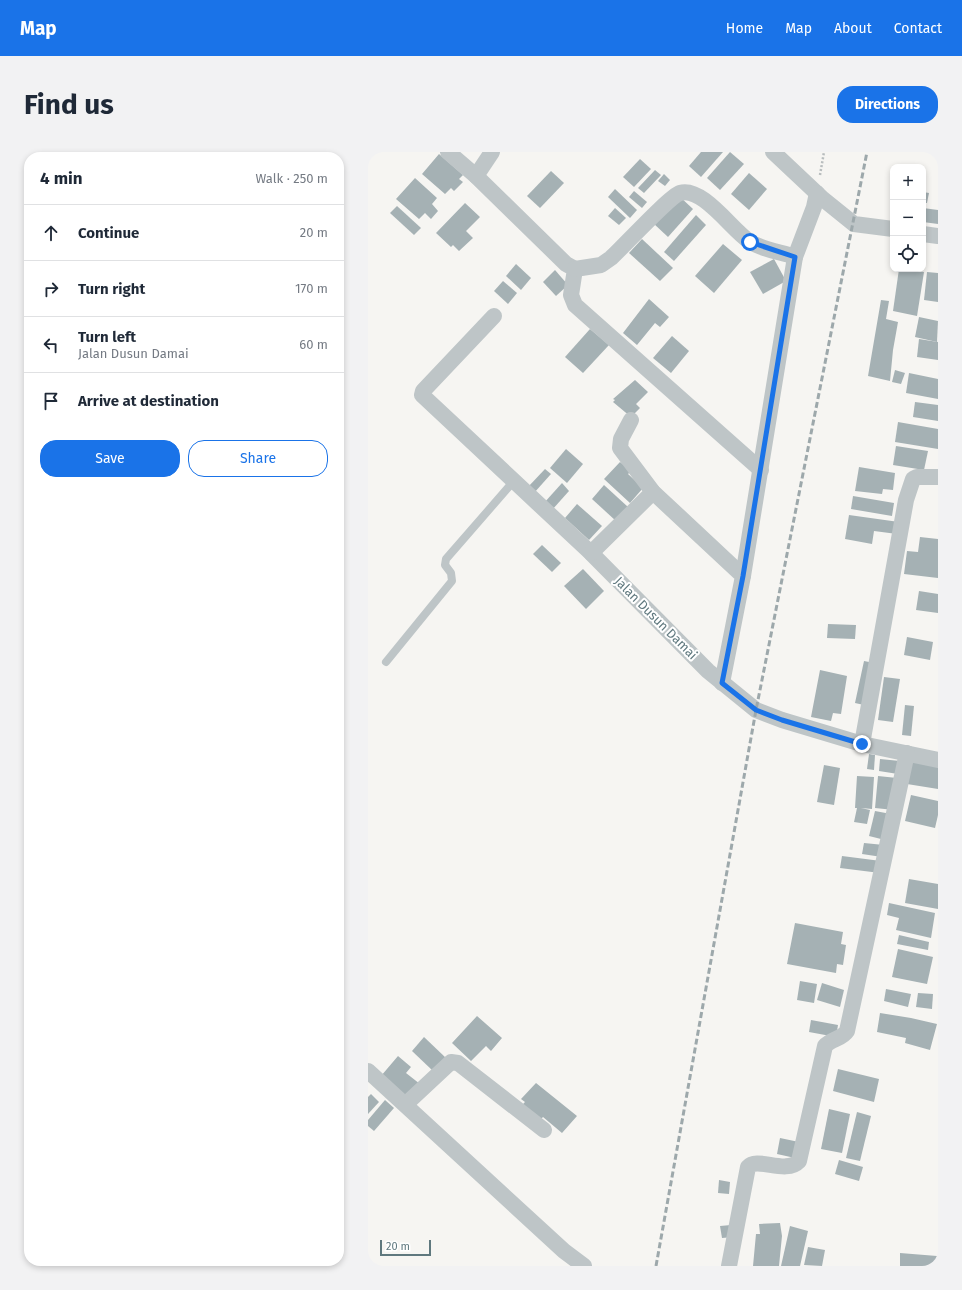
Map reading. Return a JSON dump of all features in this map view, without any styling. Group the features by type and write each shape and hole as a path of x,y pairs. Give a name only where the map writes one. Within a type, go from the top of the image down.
{"street":[{"path":"448,152 476,176 566,264 575,269 601,265 611,258 679,193 685,192 705,200 750,242 795,257"},
{"path":"476,176 492,152"},
{"path":"773,152 817,193 854,224 886,229"},
{"path":"722,683 743,576 795,257 814,207 817,193"},
{"path":"926,234 938,236"},
{"path":"575,269 571,295 575,305 761,470"},
{"name":"Jalan Dusun Damai","path":"494,316 421,393 513,482 591,553 708,671 756,710 782,720 862,744 938,760"},
{"path":"630,420 621,439 620,448 653,492 743,576"},
{"path":"862,744 906,500 913,479 938,477"},
{"path":"591,553 653,492"},
{"path":"729,1266 748,1167 754,1164 790,1167 799,1161 824,1046 845,1035 847,1031 907,753"},
{"path":"406,1104 451,1062 458,1063 544,1130"},
{"path":"368,1070 564,1251 584,1266"}],"lane":[{"path":"386,662 452,581 451,573 445,565 446,559 513,482"}],"building":[{"path":"701,152 723,152 701,177 689,166"},
{"path":"730,152 744,164 720,190 707,178"},
{"path":"439,154 463,175 459,179 463,182 454,191 451,188 445,194 422,174"},
{"path":"640,159 651,169 634,187 623,177"},
{"path":"655,170 661,175 644,193 638,188"},
{"path":"551,171 564,183 540,208 527,196"},
{"path":"749,173 767,189 749,210 731,194"},
{"path":"664,174 670,180 665,186 658,181"},
{"path":"415,178 437,198 432,204 438,211 431,219 425,213 419,219 396,199"},
{"path":"615,189 637,210 630,218 608,197"},
{"path":"634,191 647,202 642,208 629,197"},
{"path":"926,192 929,193 926,203"},
{"path":"678,195 693,209 668,237 653,223"},
{"path":"465,203 480,217 466,231 473,238 459,251 453,245 451,247 436,233"},
{"path":"397,206 421,228 414,235 390,213"},
{"path":"615,208 626,218 619,225 608,216"},
{"path":"926,208 938,210 938,224 926,222"},
{"path":"696,215 706,225 674,261 664,252"},
{"path":"642,239 673,268 660,281 629,253"},
{"path":"723,244 742,260 714,293 695,276"},
{"path":"774,259 786,281 763,294 750,272"},
{"path":"516,264 531,278 521,290 506,276"},
{"path":"555,270 568,285 556,296 543,282"},
{"path":"899,272 924,272 917,316 893,311"},
{"path":"927,272 938,273 938,302 924,300"},
{"path":"503,281 517,293 508,304 494,291"},
{"path":"649,299 669,317 660,327 655,323 637,345 623,333"},
{"path":"881,300 889,301 886,319 898,322 890,381 868,376"},
{"path":"919,317 938,321 937,342 915,337"},
{"path":"590,329 609,345 583,373 565,357"},
{"path":"672,336 689,351 671,373 653,358"},
{"path":"919,339 938,342 938,360 917,357"},
{"path":"895,370 905,373 901,384 892,382"},
{"path":"909,373 938,379 938,399 906,393"},
{"path":"635,380 648,392 636,404 640,408 631,417 613,402 615,400 613,399"},
{"path":"915,402 938,405 938,421 913,417"},
{"path":"898,422 938,429 938,449 895,442"},
{"path":"896,446 928,451 924,470 893,465"},
{"path":"566,449 583,464 567,483 550,468"},
{"path":"620,462 631,471 628,474 643,488 630,503 604,479"},
{"path":"859,467 895,473 893,490 883,489 882,494 855,491"},
{"path":"545,469 551,474 534,493 528,487"},
{"path":"562,483 569,491 552,510 544,503"},
{"path":"604,485 628,507 616,521 592,499"},
{"path":"853,496 894,503 892,516 851,509"},
{"path":"577,504 602,526 589,540 565,518"},
{"path":"849,515 899,522 897,534 874,531 872,544 845,539"},
{"path":"920,537 938,539 938,578 904,574 907,551 918,552"},
{"path":"542,545 561,563 552,572 533,554"},
{"path":"583,569 604,591 586,609 564,586"},
{"path":"919,591 938,594 938,613 916,610"},
{"path":"828,624 856,625 855,639 827,638"},
{"path":"907,637 933,642 930,660 904,655"},
{"path":"864,661 874,663 864,705 855,703"},
{"path":"820,670 847,676 841,714 833,713 831,721 811,717"},
{"path":"884,677 900,679 893,722 878,720"},
{"path":"905,705 914,706 911,736 902,735"},
{"path":"869,754 875,755 874,770 867,769"},
{"path":"880,759 900,761 898,774 879,771"},
{"path":"911,760 938,765 938,789 907,784"},
{"path":"824,765 840,768 834,805 817,802"},
{"path":"857,776 874,777 872,809 861,808 870,810 867,824 854,822 857,808 855,808"},
{"path":"878,776 897,778 894,810 875,808"},
{"path":"911,795 938,801 938,815 935,828 905,821"},
{"path":"875,811 891,814 885,840 869,836"},
{"path":"864,843 884,845 882,857 862,854"},
{"path":"842,856 881,861 880,873 840,868"},
{"path":"909,879 938,884 938,909 905,903"},
{"path":"889,903 935,913 931,938 896,930 899,918 887,915"},
{"path":"795,923 843,932 841,944 846,945 843,965 837,964 836,973 787,964"},
{"path":"899,935 929,942 928,950 897,944"},
{"path":"898,949 933,957 927,984 892,977"},
{"path":"800,981 817,984 814,1003 797,1000"},
{"path":"822,983 844,990 840,1007 817,1000"},
{"path":"886,989 911,994 908,1007 884,1001"},
{"path":"918,993 933,994 932,1009 916,1007"},
{"path":"880,1013 937,1024 930,1050 905,1043 906,1038 877,1032"},
{"path":"477,1016 502,1038 491,1051 486,1046 471,1061 452,1043"},
{"path":"811,1020 838,1025 836,1037 809,1032"},
{"path":"424,1037 446,1058 433,1071 412,1051"},
{"path":"398,1056 411,1067 406,1073 420,1084 407,1099 381,1076"},
{"path":"838,1069 879,1079 874,1102 833,1091"},
{"path":"536,1083 577,1116 562,1133 543,1117 540,1120 522,1105 525,1102 521,1099"},
{"path":"371,1094 379,1102 368,1114 368,1097"},
{"path":"385,1100 394,1108 374,1131 368,1126 368,1120"},
{"path":"829,1109 850,1114 842,1153 821,1149"},
{"path":"857,1112 871,1116 860,1161 846,1158"},
{"path":"780,1138 799,1142 795,1158 777,1154"},
{"path":"839,1160 863,1167 859,1181 835,1174"},
{"path":"719,1180 730,1182 729,1194 718,1193"},
{"path":"780,1223 782,1236 779,1266 753,1266 756,1234 760,1234 759,1224"},
{"path":"731,1225 733,1237 722,1238 720,1226"},
{"path":"790,1226 808,1231 800,1266 781,1266"},
{"path":"808,1247 825,1250 822,1266 804,1265"},
{"path":"900,1253 937,1256 936,1266 900,1266"}],"railway":[{"path":"656,1266 756,710 867,152"}],"route":[{"path":"750,242 795,257 743,576 722,683 756,710 782,720 862,744"}]}
